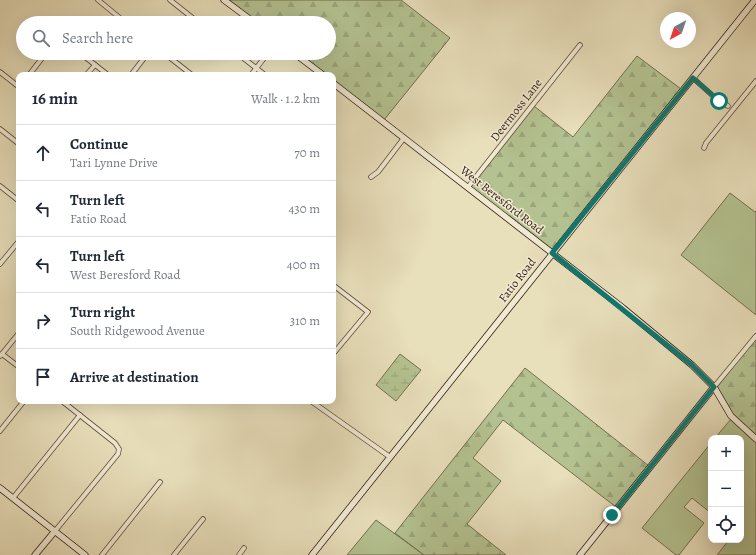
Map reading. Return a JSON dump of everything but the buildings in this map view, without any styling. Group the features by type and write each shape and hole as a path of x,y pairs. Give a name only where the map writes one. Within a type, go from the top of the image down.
{"street":[{"path":"98,0 117,16"},
{"path":"170,0 190,16"},
{"path":"224,0 246,16"},
{"name":"Fatio Road","path":"312,555 552,253 756,0"},
{"name":"Deermoss Lane","path":"468,187 580,45"},
{"path":"31,72 41,60"},
{"path":"88,60 104,72"},
{"path":"133,72 143,60"},
{"path":"173,60 188,72"},
{"path":"246,60 262,72"},
{"path":"254,72 263,60"},
{"path":"303,60 319,72"},
{"path":"88,72 94,65"},
{"path":"0,72 16,85"},
{"path":"693,78 724,105 733,110"},
{"path":"704,148 706,142 756,81"},
{"name":"West Beresford Road","path":"336,85 552,253 706,377 714,387 731,416 756,439"},
{"path":"0,129 16,142"},
{"path":"371,177 378,172 404,138"},
{"path":"0,186 16,198"},
{"path":"0,264 16,245"},
{"path":"0,255 4,259"},
{"path":"336,287 368,312 336,350"},
{"path":"580,555 756,336"},
{"path":"16,337 1,355 16,365"},
{"path":"0,431 22,404"},
{"path":"35,555 118,454 119,449 115,443 66,404"},
{"path":"315,404 390,457"},
{"path":"13,498 80,415"},
{"path":"102,555 160,482"},
{"path":"0,488 85,555"},
{"path":"174,555 203,519"},
{"path":"239,555 244,548"}],"green space":[{"path":"228,0 401,0 450,38 384,120 336,82 336,72 322,72 306,60 336,60 336,16 249,16"},
{"path":"637,56 681,89 552,250 470,187 534,106 573,137"},
{"path":"730,193 755,212 756,211 756,315 681,255"},
{"path":"756,338 756,436 733,415 717,387"},
{"path":"400,354 421,370 396,401 376,385"},
{"path":"525,368 649,466 616,507 503,420 473,458 501,481 467,524 506,555 424,555 395,533"},
{"path":"731,419 756,441 756,555 717,555 727,543 744,543 744,435 718,435"},
{"path":"708,447 708,511 692,498 684,507 704,523 679,555 676,555 642,528"},
{"path":"376,520 424,555 347,555"}],"route":[{"path":"612,515 714,387 706,377 692,365 623,308 552,253 693,78 719,101"}]}
